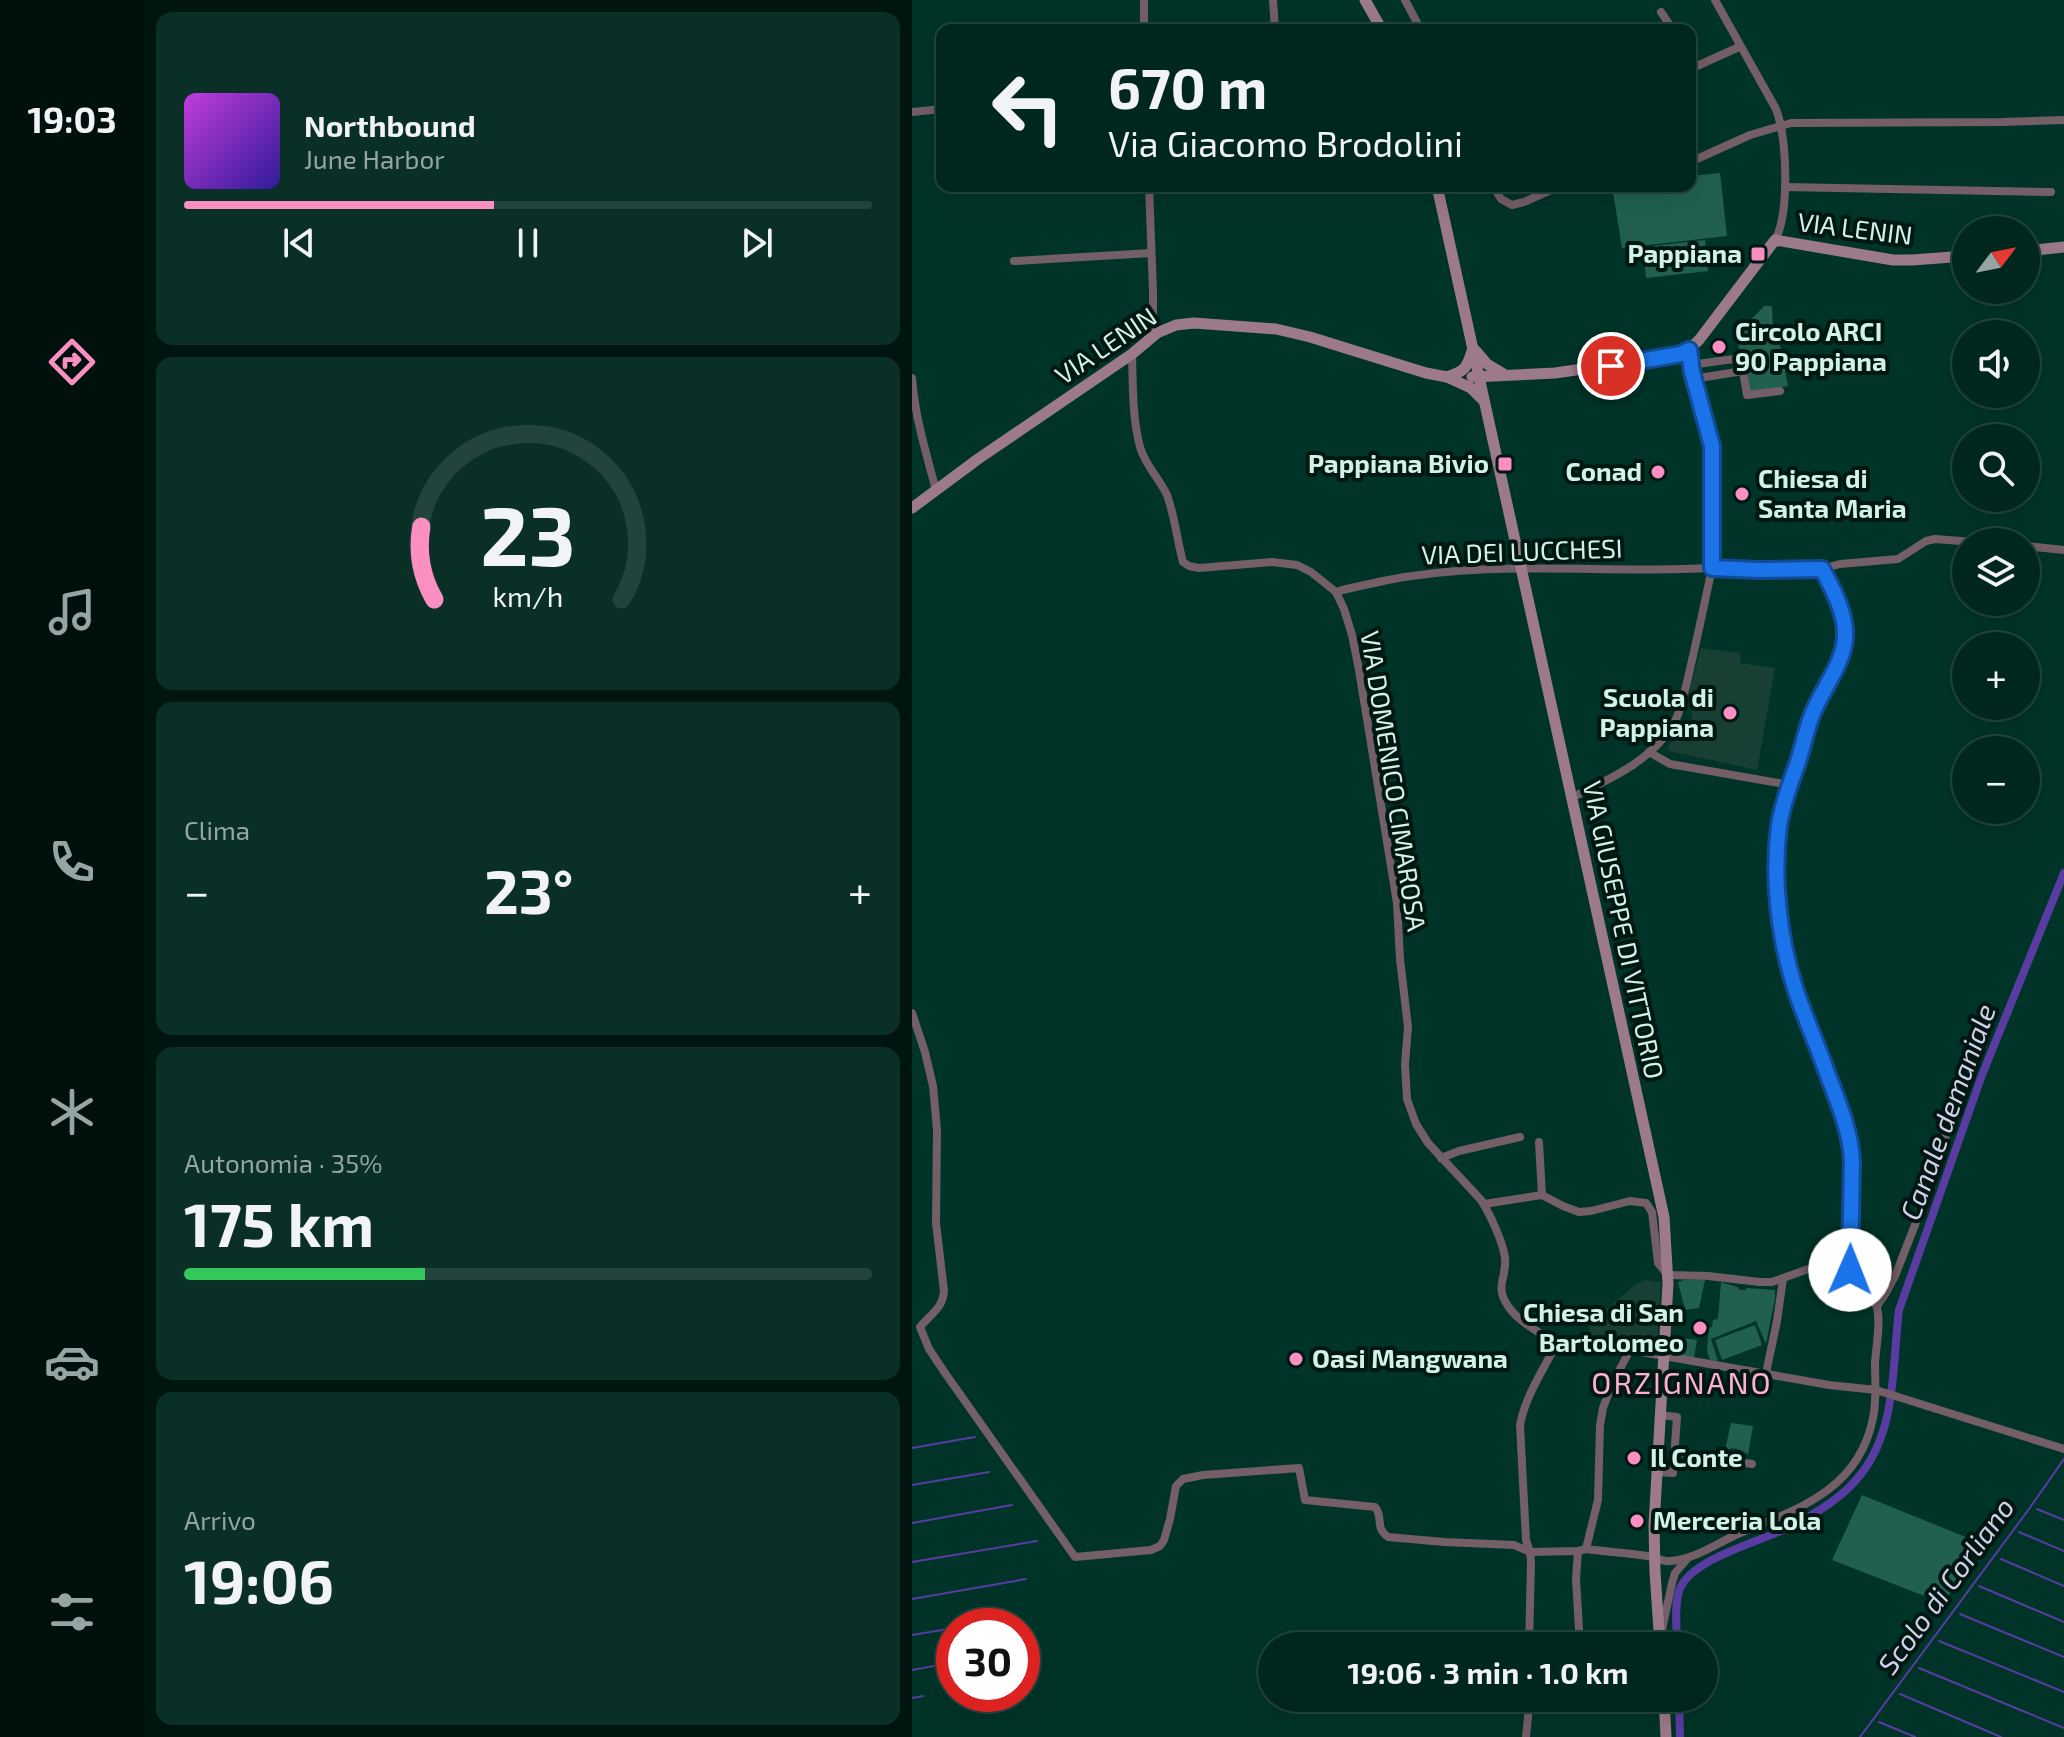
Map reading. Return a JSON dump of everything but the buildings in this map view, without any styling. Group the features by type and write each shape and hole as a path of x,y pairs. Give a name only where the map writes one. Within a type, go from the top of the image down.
{"main road":[{"path":"1365,0 1379,24"},
{"name":"VIA GIUSEPPE DI VITTORIO","path":"1438,192 1661,1203 1668,1275 1657,1472 1655,1572 1659,1632"},
{"name":"VIA LENIN","path":"912,508 1020,429 1169,327 1185,324 1276,329 1447,377 1555,373 1681,354 1689,350 1775,240 1893,260 1952,257"},
{"path":"2040,250 2064,247"},
{"path":"1473,347 1487,364 1507,375"},
{"path":"1447,377 1466,368 1473,347"},
{"path":"1484,401 1492,383 1507,375"},
{"name":"VIA LENIN","path":"1447,377 1471,388 1484,401"},
{"path":"1665,1712 1666,1737"}],"street":[{"path":"1144,0 1144,24"},
{"path":"1273,0 1275,24"},
{"path":"1405,0 1418,24"},
{"path":"1715,0 1776,109 1782,126 1785,187 1781,225 1775,240"},
{"path":"1661,12 1669,24"},
{"path":"1696,64 1739,47"},
{"path":"912,112 936,110"},
{"path":"1696,159 1750,135 1808,121 1946,123 2064,120"},
{"path":"1785,187 2051,192"},
{"path":"1149,192 1153,336"},
{"path":"1497,192 1501,199 1512,205 1548,192"},
{"path":"1014,261 1151,253"},
{"path":"1571,798 1609,781 1649,752 1673,726 1679,712 1712,568 1712,446 1693,379 1689,350"},
{"path":"1132,354 1133,401 1140,445 1169,502 1183,562 1199,568 1287,562 1311,572 1336,592"},
{"path":"1690,365 1741,358 1746,361 1743,371 1693,379"},
{"path":"1743,371 1747,395 1780,391"},
{"path":"912,378 922,437 936,490"},
{"name":"VIA DEI LUCCHESI","path":"1336,592 1426,574 1484,569 1822,569 1840,564 1898,559 1926,541 1952,540"},
{"path":"2040,547 2064,550"},
{"path":"912,1013 933,1086 937,1130 936,1223 944,1291 939,1307 920,1327 929,1349 945,1373 1075,1557 1151,1550 1160,1546 1170,1519 1176,1486 1183,1479 1299,1468 1305,1500 1375,1507 1380,1528 1388,1537 1514,1545 1530,1552 1582,1550 1671,1561 1689,1557 1797,1510 1841,1480 1864,1449 1881,1392 1875,1363 1877,1306 1856,1283 1850,1270 1850,1145 1795,986 1777,900 1779,825 1812,714 1838,662 1845,640 1842,615 1822,569"},
{"name":"VIA DOMENICO CIMAROSA","path":"1336,592 1352,635 1397,903 1408,1027 1405,1065 1407,1099 1423,1135 1484,1204 1504,1256 1500,1288 1503,1298 1515,1314 1556,1345"},
{"path":"1649,752 1670,764 1790,785"},
{"path":"1877,1306 1895,1276 1966,1083"},
{"path":"1441,1158 1520,1137"},
{"path":"1539,1142 1542,1195"},
{"path":"1484,1204 1542,1195 1579,1212 1630,1201 1646,1203 1652,1212 1658,1263 1668,1275 1772,1282 1814,1267 1850,1270"},
{"path":"1766,1373 1783,1279"},
{"path":"1529,1632 1530,1552 1526,1540 1520,1425 1521,1415 1556,1345 1573,1342 1664,1354 1881,1392 2064,1449"},
{"path":"1579,1632 1576,1579 1598,1500 1603,1408 1630,1350"},
{"path":"1657,1472 1673,1473 1677,1417 1660,1415"},
{"path":"1675,1452 1752,1464"},
{"path":"1662,1632 1675,1573 1689,1557"},
{"path":"1655,1572 1675,1573"},
{"path":"1526,1737 1529,1712"}],"shaded area":[{"name":"Scuola di Pappiana","path":"1701,648 1741,653 1740,663 1775,668 1757,770 1669,751 1667,747 1679,734 1683,720 1691,721 1693,706 1686,704"},
{"path":"1645,1280 1661,1282 1657,1347 1652,1349 1588,1339 1590,1323"}],"green space":[{"path":"1720,173 1727,236 1622,248 1613,192 1696,192 1696,175"},
{"path":"1705,240 1708,271 1646,278 1643,247"},
{"path":"1764,306 1772,306 1773,331 1777,331 1788,386 1750,392 1747,376 1754,363 1748,356 1741,356 1736,335 1742,331 1741,323 1747,324"},
{"path":"1705,1280 1699,1308 1685,1310 1678,1282"},
{"path":"1721,1282 1740,1290 1775,1290 1775,1298 1766,1344 1756,1321 1711,1339 1718,1361 1710,1360 1707,1351 1709,1328 1713,1320 1718,1319"},
{"path":"1755,1325 1762,1345 1722,1360 1715,1340"},
{"path":"1683,1338 1697,1340 1694,1358 1680,1356"},
{"path":"1731,1423 1753,1426 1748,1455 1737,1449 1725,1450"},
{"path":"1862,1495 1973,1540 1945,1604 1832,1560"}],"waterway":[{"name":"Canale demaniale","path":"1677,1632 1679,1591 1696,1570 1727,1553 1787,1528 1827,1505 1854,1483 1873,1456 1891,1396 1899,1310 1982,1075 2064,873"},
{"path":"912,1448 975,1437"},
{"name":"Scolo di Corliano","path":"1860,1737 2064,1459"},
{"path":"912,1485 989,1472"},
{"path":"912,1523 1012,1505"},
{"path":"2037,1509 2064,1520"},
{"path":"2019,1532 2064,1551"},
{"path":"912,1562 1037,1541"},
{"path":"2001,1559 2064,1586"},
{"path":"912,1599 1026,1579"},
{"path":"1979,1586 2064,1622"},
{"path":"1960,1614 2064,1657"},
{"path":"912,1635 936,1631"},
{"path":"1939,1641 2064,1692"},
{"path":"912,1670 936,1666"},
{"path":"1919,1668 2064,1728"},
{"path":"1900,1694 2001,1737"},
{"path":"912,1698 923,1696"},
{"name":"Canale demaniale","path":"1679,1712 1680,1737"},
{"path":"1879,1722 1915,1737"}],"place":[{"name":"Pappiana","path":"1758,254"},
{"name":"Circolo ARCI 90 Pappiana","path":"1719,347"},
{"name":"Pappiana Bivio","path":"1505,464"},
{"name":"Conad","path":"1658,472"},
{"name":"Chiesa di Santa Maria","path":"1742,494"},
{"name":"Scuola di Pappiana","path":"1730,713"},
{"name":"Chiesa di San Bartolomeo","path":"1700,1328"},
{"name":"Oasi Mangwana","path":"1296,1359"},
{"name":"Il Conte","path":"1634,1458"},
{"name":"Merceria Lola","path":"1637,1521"}],"district":[{"name":"ORZIGNANO","path":"1682,1384"}],"route":[{"path":"1611,366 1689,350 1712,446 1712,568 1822,569 1842,615 1844,646 1812,714 1781,815 1777,900 1795,986 1848,1134 1852,1160 1850,1270"}]}
